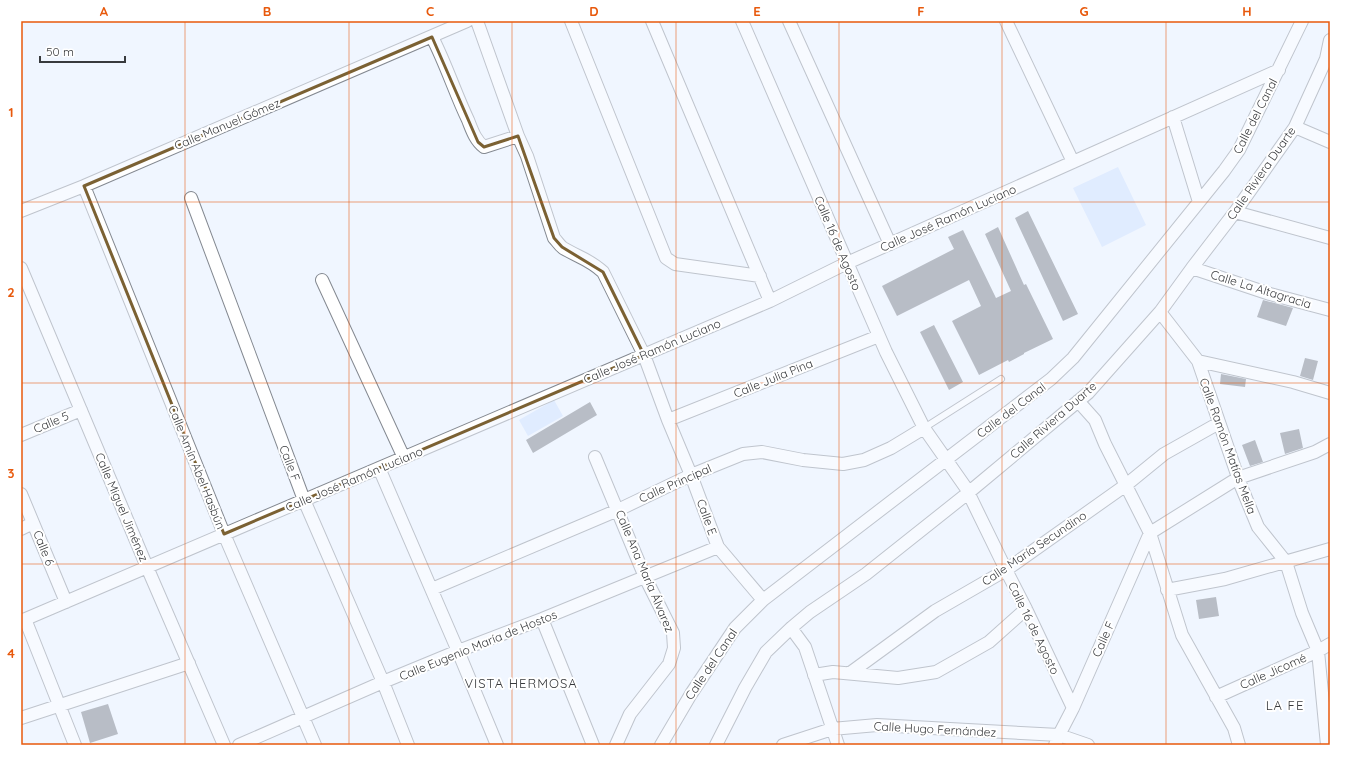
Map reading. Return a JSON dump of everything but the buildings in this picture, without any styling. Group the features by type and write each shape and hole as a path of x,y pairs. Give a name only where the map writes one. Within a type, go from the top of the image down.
{"street":[{"name":"Calle Manuel Gómez","path":"21,211 84,186 432,37 466,21"},
{"name":"Calle E","path":"477,21 554,238 562,247 584,258 603,272 644,355 718,547 763,600"},
{"path":"571,21 666,258 675,264 760,276"},
{"path":"652,21 770,301"},
{"name":"Calle 16 de Agosto","path":"742,21 879,336 924,428 967,491 1026,609 1073,708"},
{"path":"789,21 890,244"},
{"path":"1006,21 1073,162"},
{"name":"Calle del Canal","path":"661,745 691,694 735,628 763,600 947,461 1063,369 1073,358 1240,150 1302,21"},
{"path":"432,37 440,52 461,106 478,142 484,146 518,136"},
{"name":"Calle Riviera Duarte","path":"716,745 745,688 766,652 810,612 866,574 1088,393 1160,312 1235,212 1295,127 1328,59 1330,40"},
{"name":"Calle José Ramón Luciano","path":"23,620 770,301 847,263 1279,70"},
{"path":"1173,117 1199,202"},
{"path":"1295,127 1330,142"},
{"name":"Calle Amín Abel Hasbún","path":"84,186 224,534 315,745"},
{"name":"Calle F","path":"191,198 304,500 383,682 408,745"},
{"path":"1235,212 1330,238"},
{"name":"Calle Miguel Jiménez","path":"21,268 224,745"},
{"name":"Calle La Altagracia","path":"1192,268 1270,294 1330,310"},
{"path":"322,280 404,458"},
{"name":"Calle Ramón Matías Mella","path":"1160,312 1198,361 1238,478 1258,527 1286,562 1302,613 1318,651 1326,682 1327,745"},
{"name":"Calle Julia Pina","path":"668,420 879,336"},
{"path":"1198,361 1293,382 1330,393"},
{"path":"1078,401 1095,420 1105,444 1150,533 1182,635 1234,728 1239,745"},
{"name":"Calle 5","path":"21,435 81,410"},
{"name":"Calle María Secundino","path":"850,674 935,611 1006,570 1126,485 1164,454 1219,423"},
{"name":"Calle Principal","path":"432,589 618,510 691,475 743,454 762,452 803,460 843,464 864,460 891,448 924,428"},
{"path":"1150,533 1238,478 1315,452 1330,444"},
{"name":"Calle Ana María Álvarez","path":"595,457 645,577 672,633 674,648 669,664 630,714 616,745"},
{"path":"379,468 432,589 497,745"},
{"name":"Calle 6","path":"21,494 66,602"},
{"path":"21,529 33,523"},
{"name":"Calle F","path":"1057,740 1073,708 1150,533"},
{"name":"Calle Eugenio María de Hostos","path":"239,745 383,682 718,547"},
{"path":"1167,590 1225,579 1330,549"},
{"path":"814,675 832,672 898,678 936,672 989,642 1026,609"},
{"path":"542,619 592,745"},
{"path":"23,620 75,745"},
{"path":"791,628 805,647 838,745"},
{"name":"Calle Jicomé","path":"1216,697 1318,651 1330,644"},
{"path":"21,718 189,663"},
{"name":"Calle Hugo Fernández","path":"783,745 832,729 877,725 1057,740 1088,745"}],"lane":[{"path":"924,428 1001,379"}],"highlighted area":[{"path":"432,37 478,142 484,147 518,136 554,238 562,247 603,272 644,355 224,534 84,186"}],"shaded area":[{"path":"1118,167 1146,225 1102,247 1073,188"},
{"path":"554,400 563,416 528,436 519,420"}],"district":[{"name":"VISTA HERMOSA","path":"521,683"},
{"name":"LA FE","path":"1285,705"}]}
